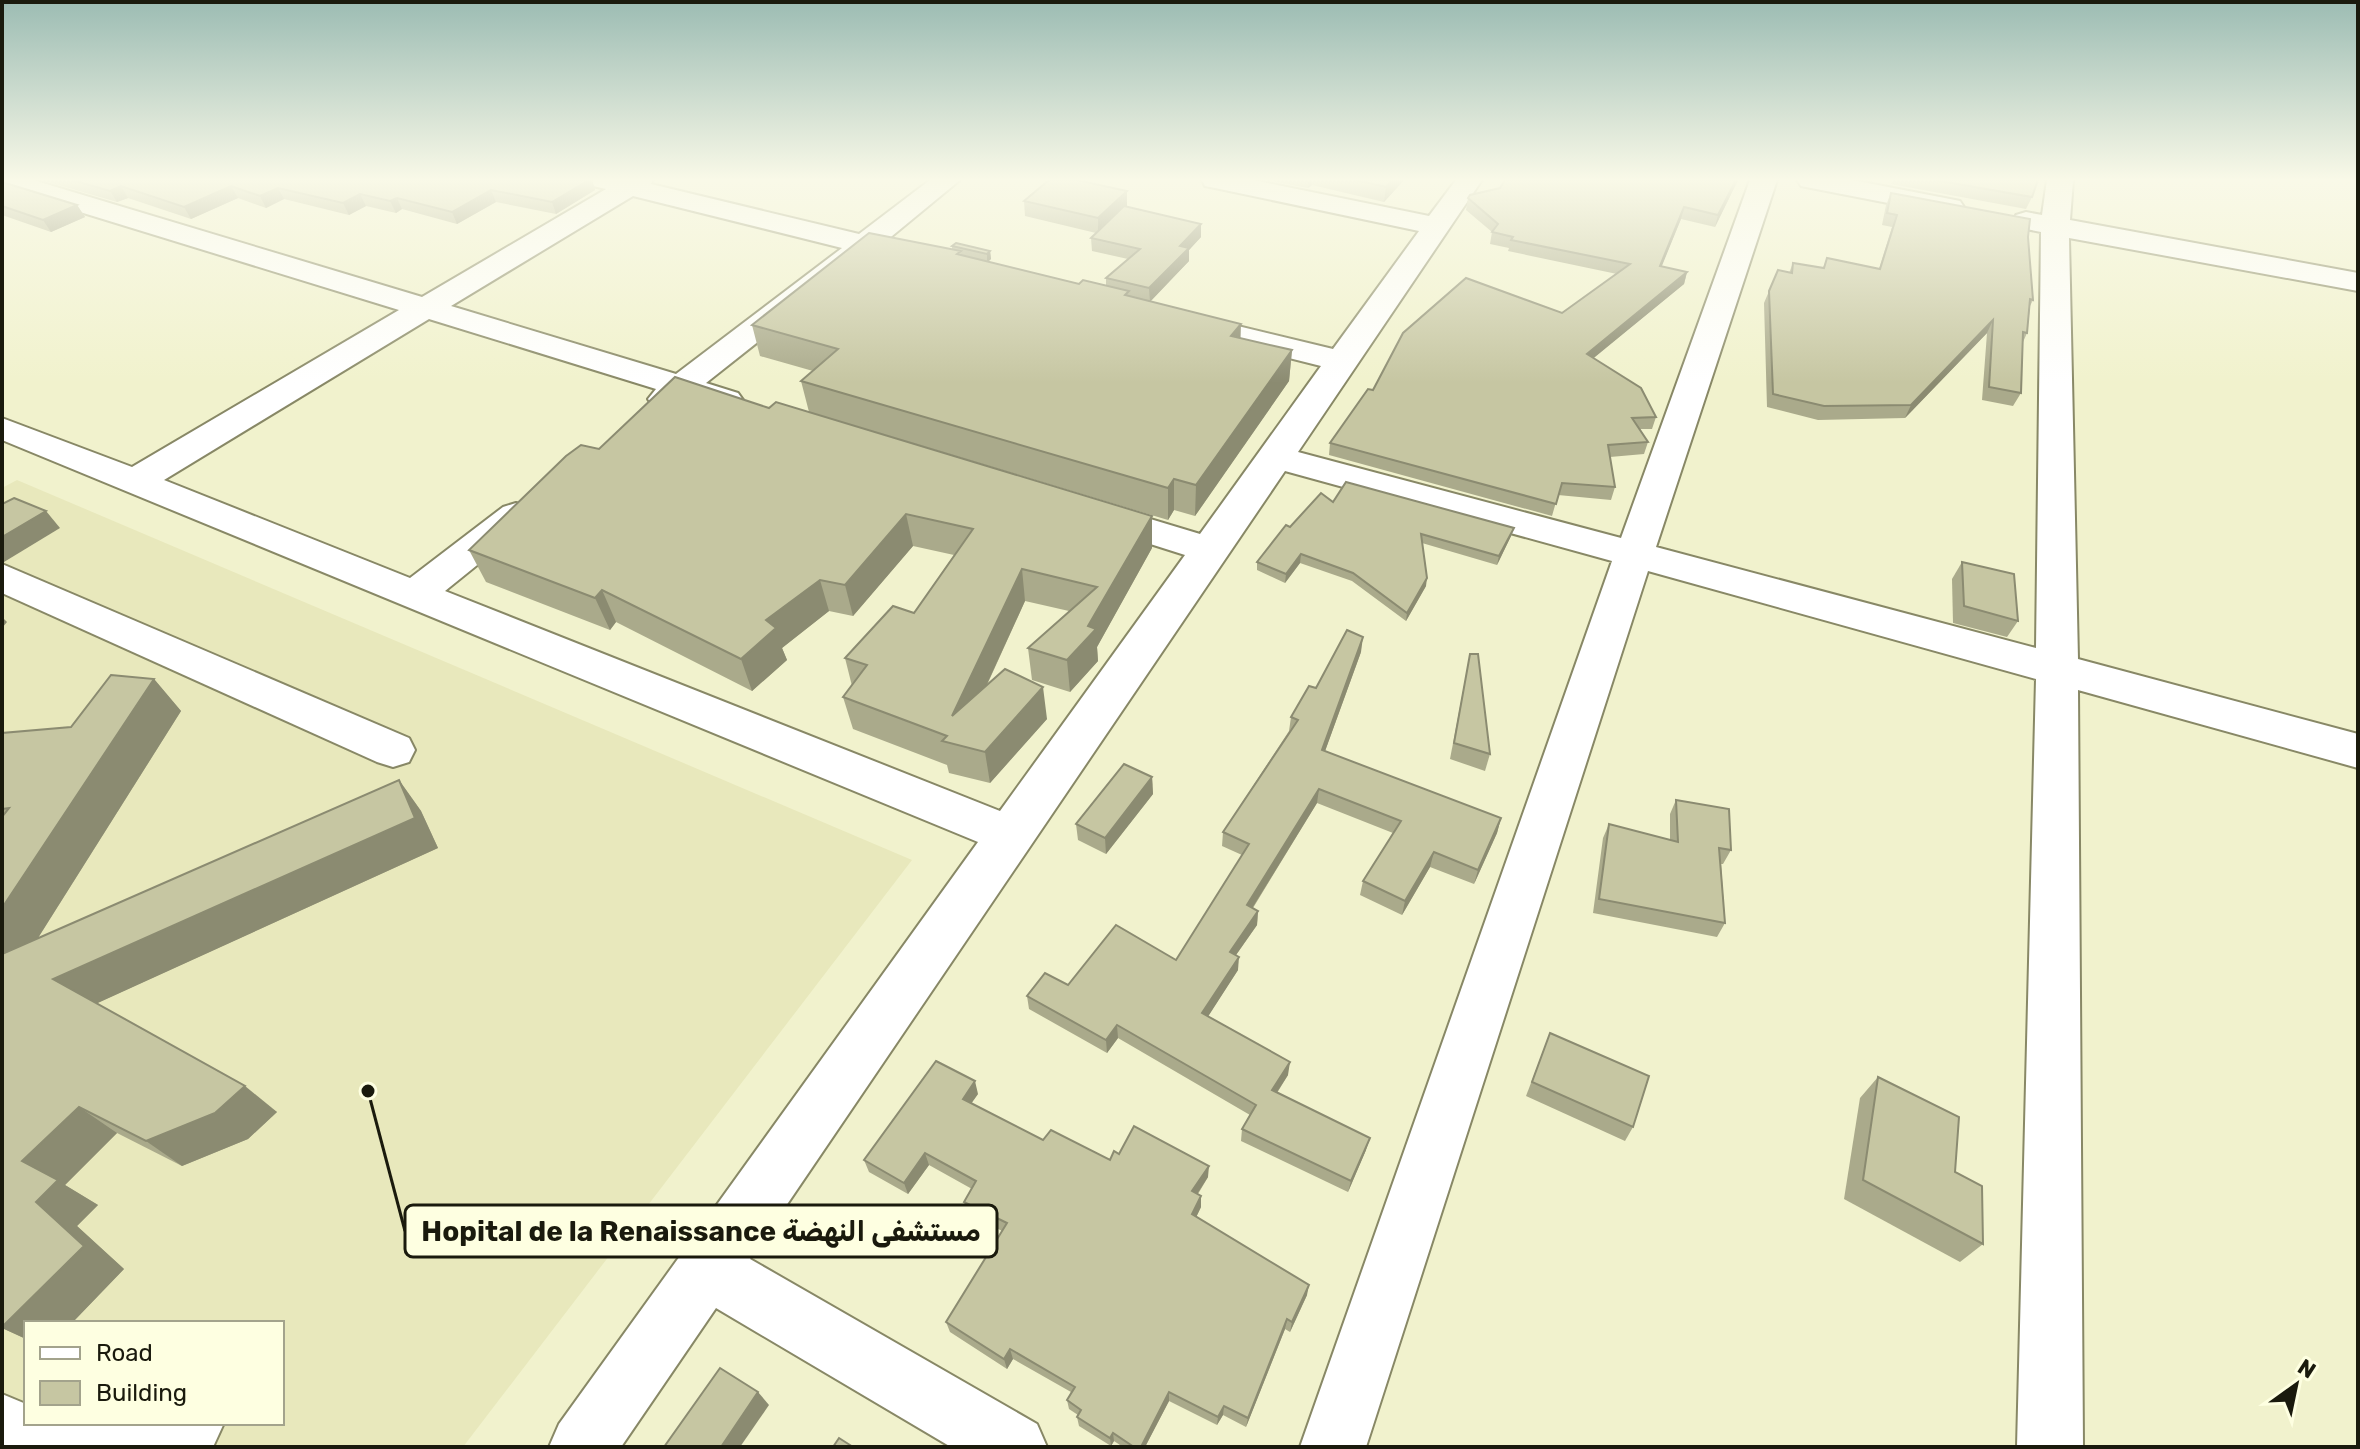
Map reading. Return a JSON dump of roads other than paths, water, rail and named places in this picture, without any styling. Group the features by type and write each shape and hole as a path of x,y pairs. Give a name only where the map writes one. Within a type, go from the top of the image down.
{"street":[{"path":"230,248 758,409"},
{"path":"134,482 521,248"},
{"path":"645,414 859,248"},
{"path":"879,248 941,263"},
{"path":"582,1447 1422,248"},
{"path":"1333,1447 1740,248"},
{"path":"2050,1447 2057,669 2055,248"},
{"path":"2169,248 2358,282"},
{"path":"1157,316 1342,361"},
{"path":"2,463 20,436 1009,835"},
{"path":"1276,457 2358,751"},
{"path":"414,595 536,500"},
{"path":"1060,503 1212,550"},
{"path":"2,577 393,750"},
{"path":"707,1268 1014,1447"},
{"path":"2,1427 24,1442 44,1441 66,1432 73,1425"},
{"path":"116,1425 139,1447"},
{"path":"168,1447 189,1425"}],"place":[{"name":"Hopital de la Renaissance مستشفى النهضة","path":"368,1091"}]}
